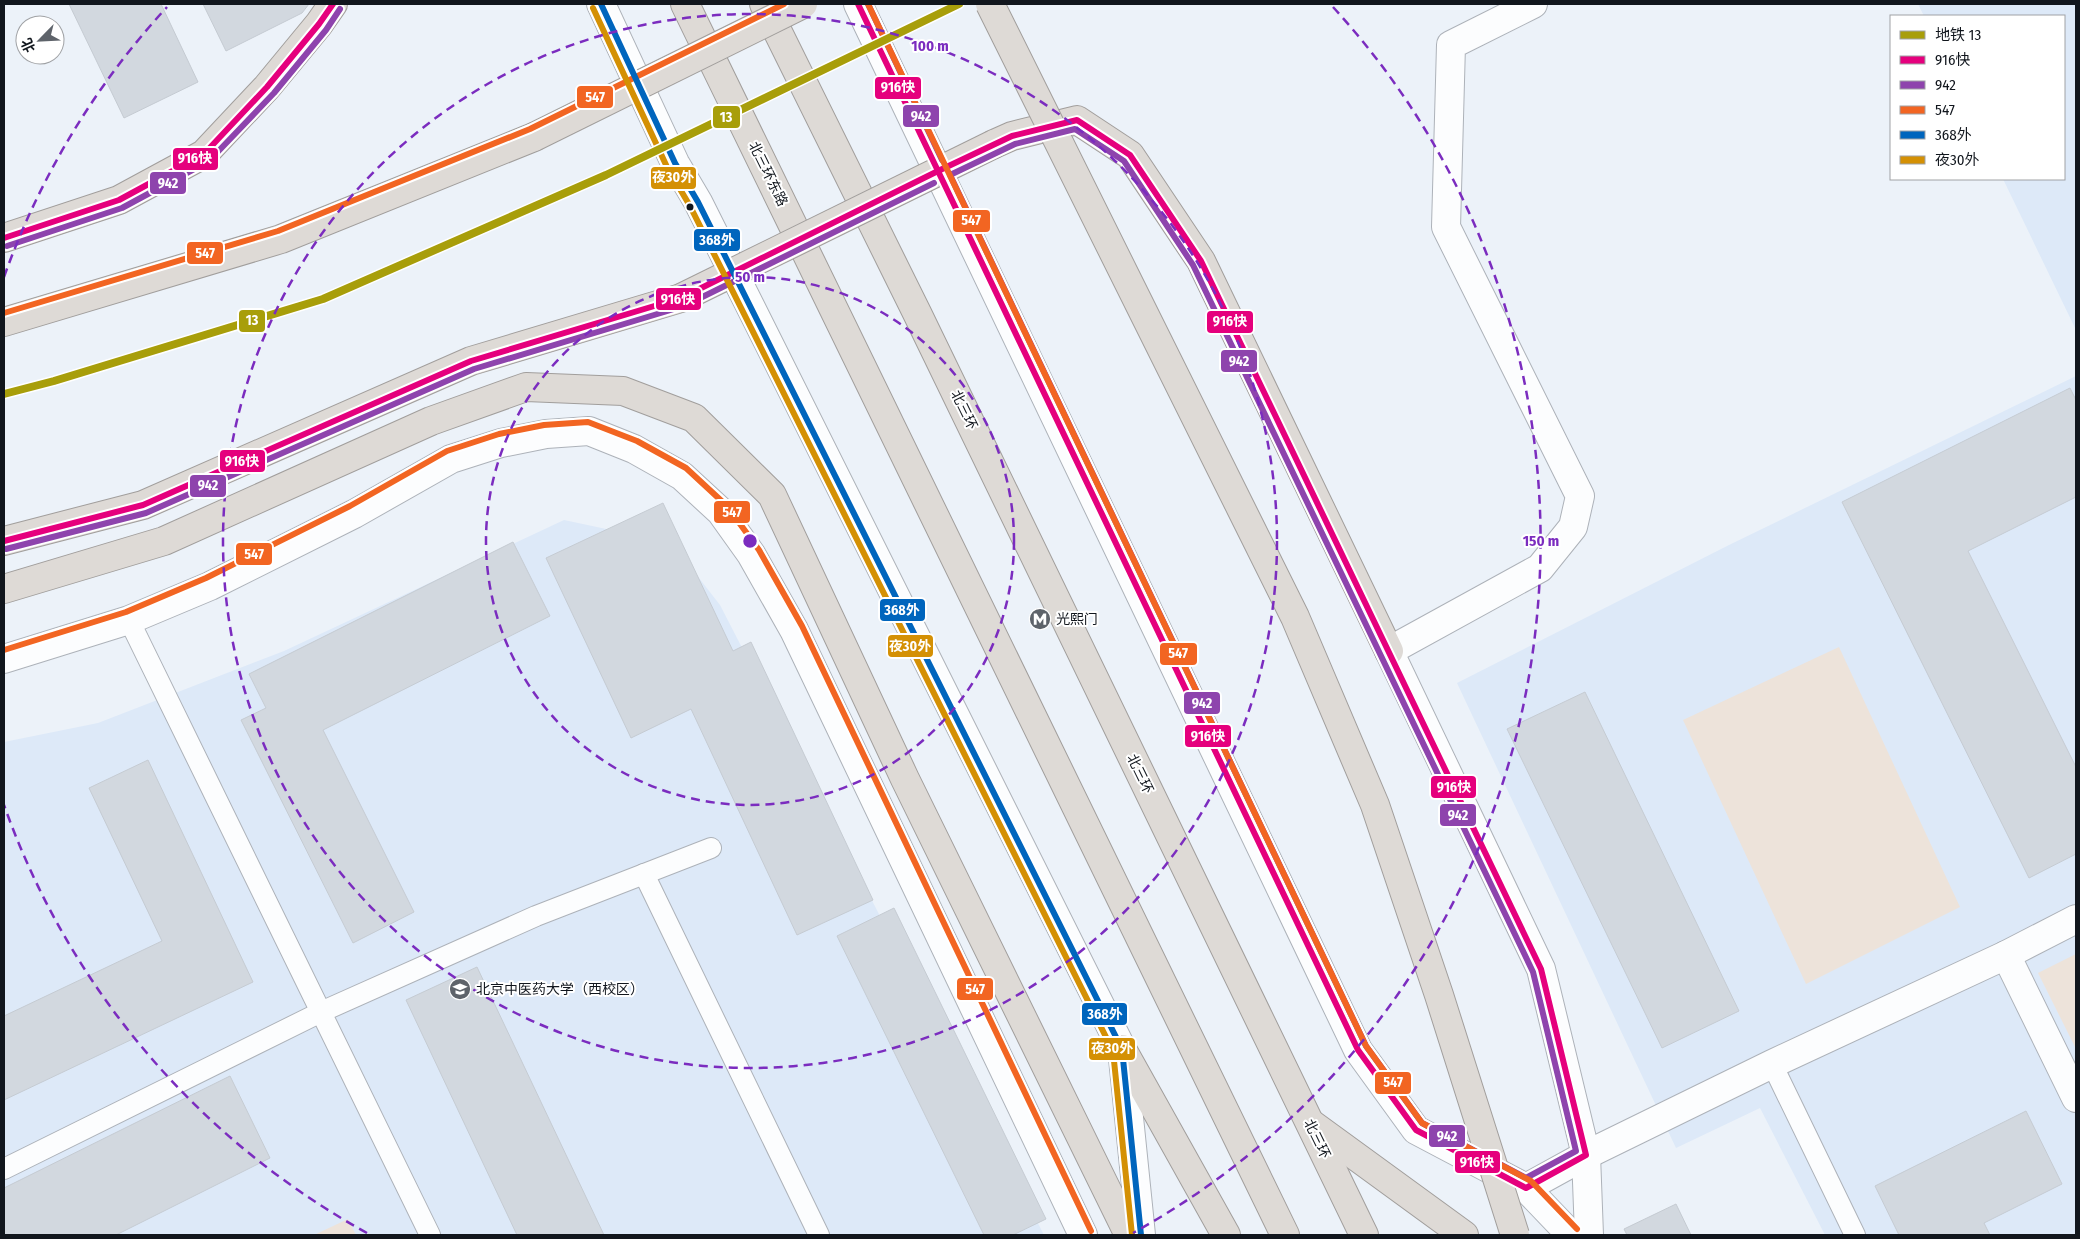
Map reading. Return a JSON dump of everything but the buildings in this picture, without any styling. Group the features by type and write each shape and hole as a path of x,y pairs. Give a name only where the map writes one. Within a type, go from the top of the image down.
{"highway":[{"path":"4,238 119,200 204,154 267,87 334,4"},
{"name":"北三环东路","path":"685,4 1285,1235"},
{"name":"北三环","path":"764,4 917,313 1364,1235"},
{"path":"4,322 281,239 534,137 803,4"},
{"path":"990,4 1295,617 1375,805 1439,995 1516,1235"},
{"path":"4,541 143,504 471,361 681,298 994,144 1012,136 1077,120 1130,155 1201,261 1388,651"},
{"path":"4,589 164,541 431,421 526,387 623,391 694,418 772,495 905,779 1129,1235"},
{"path":"1122,1049 1226,1235"},
{"path":"1310,1123 1464,1235"}],"street":[{"path":"601,4 675,163 698,202 1122,1049 1141,1235"},
{"path":"858,4 1358,1050 1416,1130 1526,1188 1570,1235"},
{"path":"1533,4 1451,45 1446,227 1580,496 1572,527 1540,568 1388,651 1541,969 1586,1155 1589,1235"},
{"path":"4,659 129,620 210,586 354,514 451,459 501,443 546,434 590,431 634,449 682,476 721,512 751,554 794,630 1083,1235"},
{"path":"1526,1188 1586,1155 1772,1064 2006,955 2076,919"},
{"path":"2006,955 2076,1098"}],"lane":[{"path":"129,620 430,1235"},
{"path":"4,1169 321,1012 536,916 711,848"},
{"path":"644,874 819,1235"},
{"path":"1772,1064 1855,1235"}],"shaded area":[{"path":"1918,4 2076,4 2076,330 2003,180 2065,180 2065,15 1924,15"},
{"path":"2076,376 2076,1235 1825,1235 1760,1108 1676,1148 1457,683 1729,545"},
{"name":"北京中医药大学（西校区）","path":"564,520 639,536 678,551 720,605 1044,1235 4,1235 4,742 98,723 284,651"},
{"path":"1839,647 1960,907 1806,984 1683,720"},
{"path":"2076,954 2076,1049 2038,973"},
{"path":"348,1219 356,1235 314,1235"}],"metro line":[{"name":"13","path":"4,394 54,381 323,299 606,175 959,4"}],"transit line":[{"name":"916快","path":"4,238 119,200 204,154 267,87 333,4"},
{"name":"368外","path":"601,4 675,163 698,202 1122,1049 1141,1235"},
{"name":"547","path":"4,313 278,231 530,129 784,4"},
{"name":"916快","path":"858,4 938,171"},
{"name":"942","path":"868,4 942,160"},
{"name":"547","path":"868,4 1366,1046 1422,1123 1531,1181 1577,1229"},
{"name":"夜30外","path":"593,8 667,167 690,206 1113,1051 1132,1235"},
{"name":"942","path":"7,246 122,208 209,161 274,93 326,30 340,9"},
{"name":"916快","path":"1077,120 1130,155 1201,261 1541,969 1586,1155 1526,1188 1416,1130 1358,1050 938,171 1012,136 1077,120"},
{"name":"942","path":"1075,129 1124,161 1193,265 1533,972 1576,1151 1526,1178 1422,1123 1366,1046 950,175 1015,144 1075,129"},
{"name":"916快","path":"4,541 143,505 471,361 681,298 938,171"},
{"name":"942","path":"6,549 146,513 474,369 684,306 934,183"},
{"name":"547","path":"4,650 126,612 206,578 350,506 447,451 499,434 544,425 588,422 637,441 686,468 727,506 759,550 802,626 1091,1231"}],"place":[{"name":"光熙门","path":"1040,619"},
{"name":"北京中医药大学（西校区）","path":"460,989"}]}
